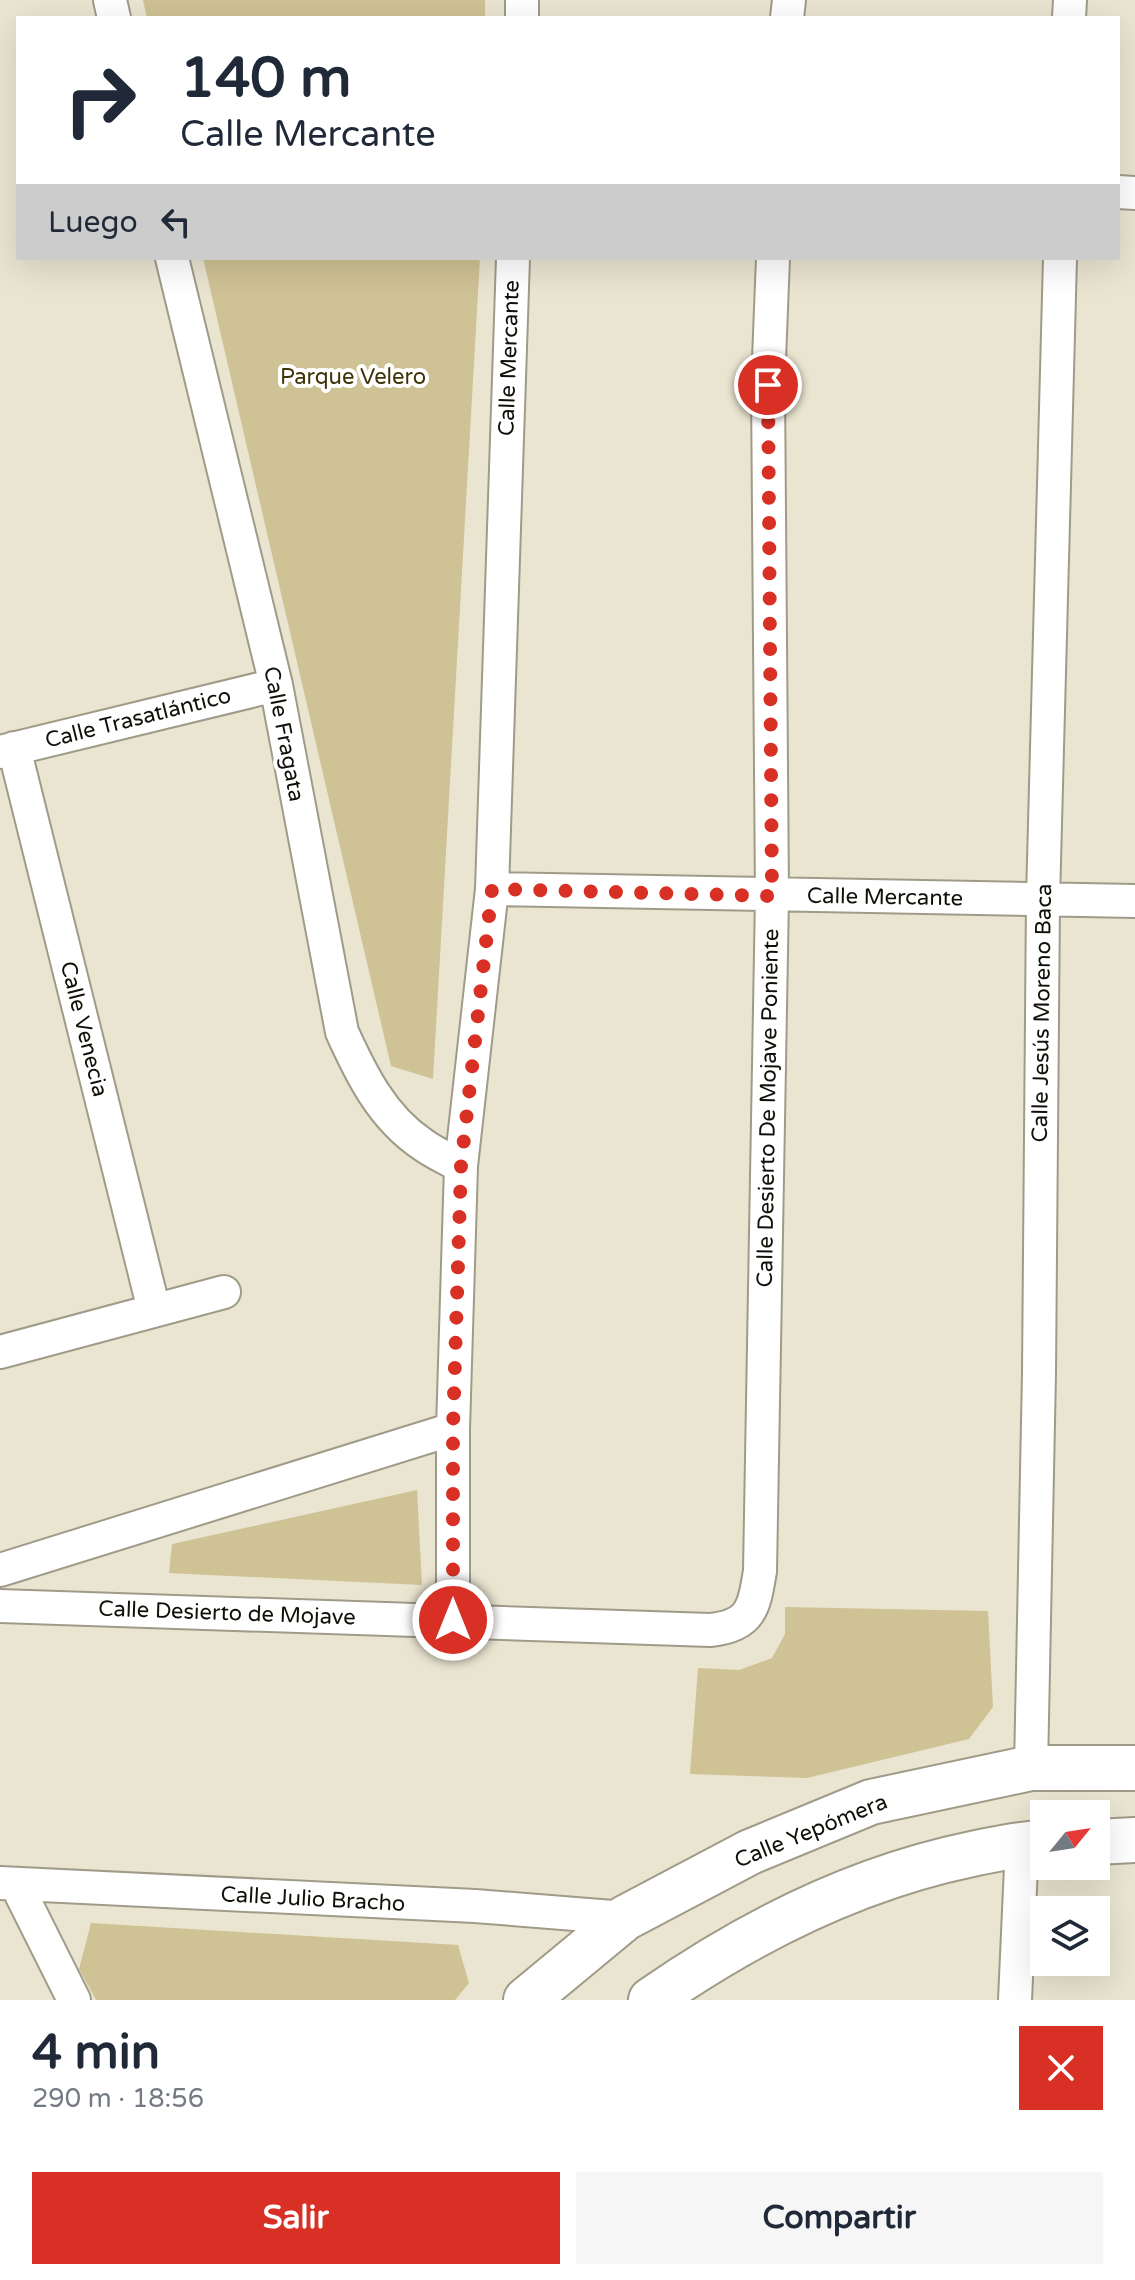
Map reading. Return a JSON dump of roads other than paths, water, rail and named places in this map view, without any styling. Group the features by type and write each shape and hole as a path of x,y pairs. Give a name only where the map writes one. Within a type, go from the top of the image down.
{"main road":[{"name":"Calle Yepómera","path":"526,2000 625,1918 750,1852 871,1802 1031,1768 1135,1768"},
{"path":"1110,1841 1135,1840"},
{"path":"651,2000 695,1969 790,1917 882,1879 949,1859 1030,1845"}],"street":[{"name":"Calle Fragata","path":"172,260 276,685 342,1032 362,1075 390,1117 421,1144 461,1166"},
{"name":"Calle Mercante","path":"453,1620 453,1429 461,1166 492,889 513,260"},
{"name":"Calle Desierto De Mojave Poniente","path":"453,1620 710,1630 727,1628 744,1619 751,1611 760,1571 772,896 768,385 773,260"},
{"name":"Calle Jesús Moreno Baca","path":"1031,1768 1039,1373 1043,899 1060,260"},
{"name":"Calle Trasatlántico","path":"7,750 276,685"},
{"name":"Calle Venecia","path":"7,750 154,1310"},
{"name":"Calle Mercante","path":"492,889 1135,901"},
{"path":"0,1352 224,1292"},
{"path":"0,1570 453,1429"},
{"name":"Calle Desierto de Mojave","path":"0,1606 453,1620"},
{"path":"1015,2000 1030,1870"},
{"path":"8,1884 74,2000"},
{"name":"Calle Julio Bracho","path":"8,1884 475,1906 625,1918"}],"park label":[{"name":"Parque Velero","path":"353,377"}]}
